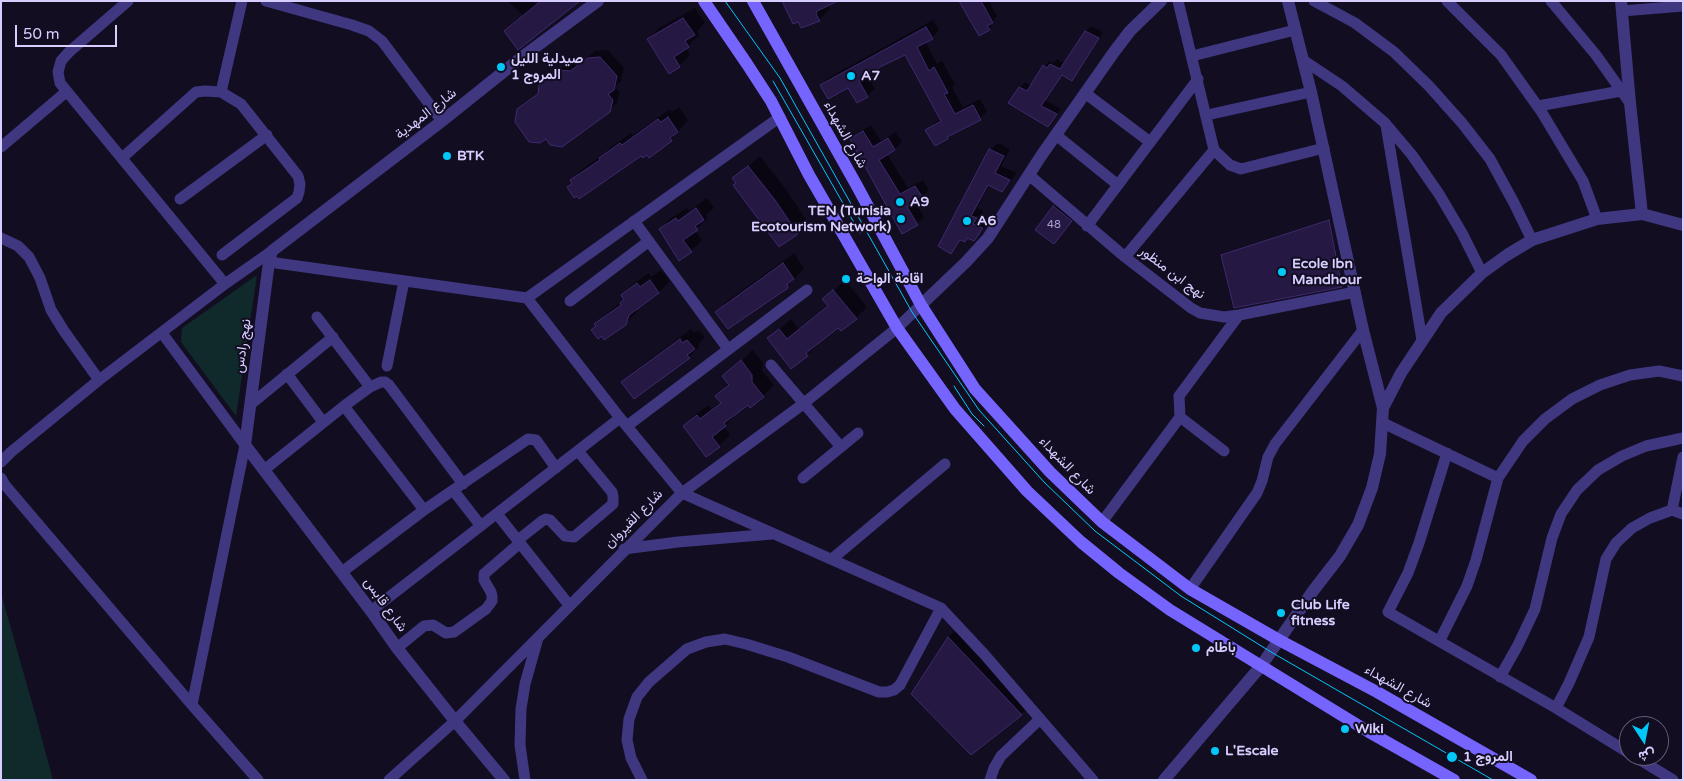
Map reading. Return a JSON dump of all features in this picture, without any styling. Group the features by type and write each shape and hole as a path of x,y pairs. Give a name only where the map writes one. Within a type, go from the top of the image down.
{"main road":[{"path":"704,1 780,117 814,183 897,328 955,409 1027,491 1074,536 1119,573 1170,610 1369,732 1454,780"},
{"name":"شارع الشهداء","path":"753,1 921,304 975,389 1050,472 1102,522 1190,589 1279,640 1377,692 1531,780"}],"street":[{"path":"128,1 68,52 61,61 58,72 60,82 66,92 225,284"},
{"path":"221,92 242,1"},
{"path":"266,1 352,25 369,32 382,41 442,121"},
{"name":"شارع المهدية","path":"271,256 522,57 598,1"},
{"path":"921,304 966,262 988,238 1056,134 1130,31 1162,1"},
{"path":"1178,1 1214,150 1230,165 1241,169 1324,148"},
{"path":"1164,780 1261,666 1313,591 1340,556 1358,525 1372,488 1380,454 1383,408 1363,330 1324,148 1288,1"},
{"path":"1314,1 1355,22 1394,52 1442,101 1490,159 1532,240"},
{"path":"1447,1 1501,55 1538,106 1583,181 1597,219"},
{"path":"1551,1 1596,55 1630,103"},
{"path":"1642,214 1622,6 1683,6"},
{"path":"1192,56 1295,30"},
{"path":"1303,60 1342,86 1385,123 1412,155 1439,194 1462,233 1482,273"},
{"path":"1086,226 1198,80"},
{"path":"1538,106 1621,90"},
{"path":"1,147 66,92"},
{"path":"122,158 196,92 221,92 241,104 298,176 299,192 296,198 289,204 222,255"},
{"path":"1207,115 1311,92"},
{"path":"1085,93 1150,142"},
{"path":"1,462 99,380 225,284 271,256 404,281 527,298 780,117"},
{"path":"1385,123 1422,340"},
{"path":"1056,134 1118,185"},
{"path":"180,199 267,135"},
{"path":"1125,257 1214,150"},
{"name":"نهج ابن منظور","path":"1028,175 1086,226 1190,308 1224,317 1355,292"},
{"path":"1383,408 1401,373 1440,313 1482,273 1507,255 1532,240 1597,219 1642,214 1683,225"},
{"path":"634,221 728,349"},
{"path":"1,238 18,246 29,257 40,278 51,310 99,380"},
{"path":"570,301 648,241"},
{"name":"نهج رادس","path":"245,445 271,256"},
{"path":"387,366 404,281"},
{"path":"372,611 578,451 624,422 728,349 807,290"},
{"path":"527,298 682,493 941,608 984,654 1093,780"},
{"name":"شارع القيروان","path":"389,780 455,722 624,549 682,493 803,404 897,328 921,304"},
{"path":"1102,522 1180,417 1179,396 1239,315"},
{"path":"317,317 370,387"},
{"path":"1190,589 1257,493 1268,457 1275,444 1363,330"},
{"path":"162,333 245,445 192,705"},
{"path":"251,404 333,337"},
{"path":"771,365 840,447"},
{"path":"1440,640 1467,586 1498,478 1523,442 1545,419 1572,399 1600,384 1630,375 1659,371 1683,376"},
{"path":"287,374 323,422"},
{"path":"264,470 370,387 385,382 389,385 458,487 481,526"},
{"path":"344,406 424,510"},
{"path":"1180,417 1224,451"},
{"path":"1383,423 1498,478"},
{"path":"803,478 858,433"},
{"path":"1500,677 1535,609 1552,538 1561,514 1576,490 1598,470 1622,456 1646,446 1683,438"},
{"path":"342,572 424,510 528,439 536,440 556,468"},
{"name":"شارع قابس","path":"245,445 455,722 504,780"},
{"path":"398,648 424,626 433,625 446,633 454,632 486,609 490,605 492,596 484,580 484,574 542,521 550,520 565,536 574,537 613,504 614,496 612,492 578,451"},
{"path":"1447,453 1419,544 1408,573 1388,612 1440,640 1619,747"},
{"path":"1556,708 1570,683 1589,637 1606,559 1616,543 1632,528 1650,518 1677,512 1683,457"},
{"path":"832,559 945,464"},
{"path":"1,478 192,705 258,780"},
{"path":"497,514 569,605"},
{"path":"624,549 678,542 774,534"},
{"path":"642,780 631,758 627,740 629,718 637,697 649,682 687,649 706,642 724,639 788,657 879,692 887,692 894,690 900,685 941,608"},
{"path":"525,780 520,746 521,709 524,684 540,634"},
{"path":"990,780 1001,756 1040,719"},
{"path":"1650,766 1673,780"}],"green space":[{"path":"257,275 236,416 181,342 182,328"},
{"path":"1,593 36,717 53,780 1,780"}],"building":[{"path":"541,1 580,1 518,50 504,31"},
{"path":"782,1 838,1 817,11 816,14 820,21 801,28 798,22 793,24"},
{"path":"959,1 981,1 993,23 987,26 990,30 979,36"},
{"path":"683,18 695,35 685,41 689,47 674,57 680,67 669,74 647,39"},
{"path":"926,27 933,39 917,47 929,71 934,67 948,93 944,94 955,114 973,105 981,120 947,137 948,139 935,146 925,130 941,121 905,55 880,67 859,81 868,97 857,103 848,88 828,99 820,85"},
{"path":"1085,31 1099,38 1072,81 1062,75 1041,106 1057,114 1048,127 1008,103 1019,87 1027,91 1043,65 1047,68 1050,64 1060,69"},
{"path":"600,57 617,76 614,90 608,94 613,100 610,112 562,147 550,145 546,139 540,143 529,142 515,122 517,109 538,94 539,85 560,70 570,71 588,58"},
{"path":"668,117 678,132 670,138 672,141 649,158 647,155 643,158 641,156 579,199 577,196 574,198 567,187 572,184 570,180 600,160 599,158 620,143 622,145 658,119 661,122"},
{"path":"863,131 873,147 888,138 895,150 879,160 900,194 915,186 923,198 907,207 918,225 902,234 850,139"},
{"path":"989,149 1004,156 995,173 1010,180 1002,192 988,185 971,216 977,218 973,224 983,228 974,241 967,238 965,242 960,240 951,254 938,246"},
{"path":"748,166 775,200 798,234 779,247 733,185 736,183 732,178"},
{"path":"1053,206 1072,221 1054,244 1035,230"},
{"path":"696,208 704,220 695,226 698,230 683,240 692,252 679,261 659,229 676,218 678,221"},
{"name":"Ecole Ibn Mandhour","path":"1329,220 1342,287 1234,308 1221,255"},
{"path":"783,263 794,279 787,284 788,288 728,329 715,312"},
{"path":"650,280 659,293 629,315 626,325 604,340 602,336 598,339 591,330 596,326 594,324 621,305 620,303 624,300 621,295 637,283 640,287"},
{"path":"833,290 857,319 841,331 838,328 806,353 808,356 791,369 767,338 779,329 787,339 828,306 822,299"},
{"path":"680,339 682,343 687,340 695,349 687,355 690,358 634,399 621,382"},
{"path":"741,360 752,375 752,382 764,397 750,408 748,405 724,423 726,426 712,437 720,447 706,457 683,426 697,415 700,419 721,403 715,396 729,385 722,376"},
{"path":"948,637 1022,715 971,755 911,694"}],"tram line":[{"path":"725,1 780,78 912,312 979,410 1044,482 1095,531 1181,596 1271,652 1493,780"},
{"path":"773,81 860,233"},
{"path":"954,386 972,414 984,426"}],"place":[{"name":"صيدلية الليل المروج 1","path":"501,67"},
{"name":"A7","path":"851,76"},
{"name":"BTK","path":"447,156"},
{"name":"A9","path":"900,202"},
{"name":"TEN (Tunisia Ecotourism Network)","path":"901,219"},
{"name":"A6","path":"967,221"},
{"name":"Ecole Ibn Mandhour","path":"1282,272"},
{"name":"اقامة الواحة","path":"846,279"},
{"name":"Club Life fitness","path":"1281,613"},
{"name":"باطام","path":"1196,648"},
{"name":"Wiki","path":"1345,729"},
{"name":"L'Escale","path":"1215,751"},
{"name":"المروج 1","path":"1452,757"}]}
